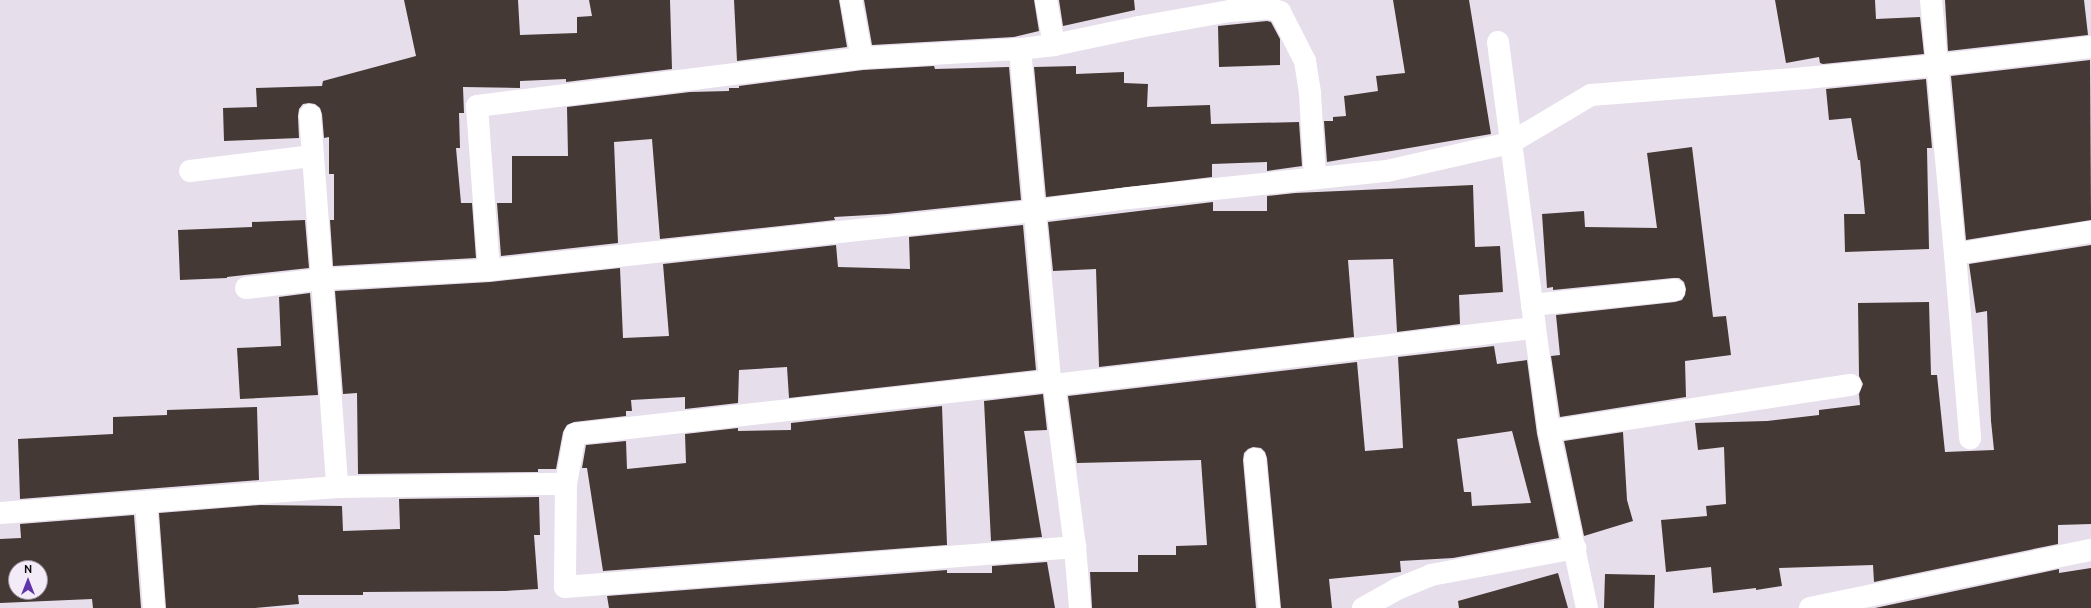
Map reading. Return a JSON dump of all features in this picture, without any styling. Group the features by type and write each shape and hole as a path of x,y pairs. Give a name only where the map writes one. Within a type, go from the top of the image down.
{"street":[{"path":"851,0 862,58"},
{"path":"1046,0 1054,45"},
{"path":"1931,0 1955,254 1970,438"},
{"path":"489,270 476,106 862,58 1020,49 1054,45 1139,27 1230,11 1269,8 1280,12 1306,61 1310,94 1315,178"},
{"path":"1498,42 1510,143 1549,431 1576,548 1587,608"},
{"path":"246,288 323,279 489,270 1034,211 1129,198 1387,171 1510,143 1590,95 1806,78 1938,65 2091,47"},
{"path":"1020,49 1034,211 1052,383 1075,547 1080,608"},
{"path":"310,114 337,487"},
{"path":"190,171 313,156"},
{"path":"1955,254 2091,232"},
{"path":"1532,305 1674,290"},
{"path":"1075,547 565,587 566,484 575,434 1052,383 1535,328"},
{"path":"1549,431 1851,385"},
{"path":"1255,459 1269,608"},
{"path":"0,513 337,487 566,484"},
{"path":"146,502 154,608"},
{"path":"1363,608 1397,589 1431,575 1576,548"},
{"path":"1810,608 2091,550"}],"building":[{"path":"404,0 518,0 520,35 577,33 577,17 592,16 589,0 670,0 672,69 566,82 566,79 520,81 520,88 463,87 464,113 459,113 460,148 456,148 461,203 472,203 476,258 333,266 330,220 334,220 334,174 329,174 329,137 324,138 320,108 315,104 309,103 303,104 299,109 299,138 224,141 223,108 257,107 256,88 322,86 323,81 416,56"},
{"path":"734,0 839,0 847,47 737,61"},
{"path":"864,0 1034,0 1039,31 1014,37 872,45"},
{"path":"1059,0 1134,0 1135,10 1063,26"},
{"path":"1393,0 1469,0 1491,134 1327,162 1324,121 1333,121 1333,117 1346,116 1344,96 1378,91 1376,76 1405,73"},
{"path":"1775,0 1875,0 1876,19 1920,17 1924,54 1823,64 1820,63 1819,57 1786,63"},
{"path":"1945,0 2084,0 2088,35 1948,51"},
{"path":"1267,21 1271,22 1280,39 1280,65 1219,67 1218,26"},
{"path":"2090,60 2091,220 1966,240 1951,76"},
{"path":"934,66 935,69 1009,67 1021,200 887,214 834,217 835,220 660,239 652,139 614,142 618,243 501,256 497,203 512,203 512,156 568,156 567,107 690,92 729,91 729,88 739,88 739,86 863,70"},
{"path":"1076,66 1076,74 1124,72 1124,83 1148,84 1147,107 1210,105 1211,124 1299,122 1302,166 1267,171 1267,162 1212,164 1212,177 1046,197 1034,67"},
{"path":"1926,79 1932,148 1927,148 1929,249 1845,252 1844,214 1865,214 1860,160 1858,160 1851,118 1829,120 1826,89"},
{"path":"1692,147 1713,317 1726,316 1731,355 1685,361 1686,397 1560,417 1551,356 1560,355 1556,315 1675,302 1682,300 1686,289 1684,282 1679,278 1553,290 1553,287 1547,288 1542,214 1584,211 1585,227 1657,228 1647,153"},
{"path":"1473,185 1475,247 1500,246 1503,292 1459,295 1460,324 1397,332 1393,259 1348,260 1354,337 1099,367 1096,269 1053,271 1048,222 1213,202 1213,211 1267,211 1267,196 1295,193"},
{"path":"305,220 309,268 227,278 180,280 178,230 252,227 252,222"},
{"path":"1023,225 1036,370 789,398 787,367 739,370 738,403 685,409 685,397 631,400 632,411 626,411 626,416 574,422 567,425 563,432 556,469 538,469 538,472 358,474 357,393 343,394 335,291 490,282 620,268 623,338 669,336 663,264 836,245 838,267 910,269 909,237"},
{"path":"2091,245 2091,524 2058,525 2058,544 1874,582 1873,565 1779,568 1782,586 1756,590 1756,588 1713,593 1711,567 1666,572 1661,520 1707,516 1706,506 1726,504 1724,447 1698,450 1695,423 1767,421 1819,415 1819,410 1860,405 1859,394 1863,384 1859,376 1858,303 1929,302 1931,375 1937,375 1945,452 1994,450 1991,421 1987,311 1976,313 1969,264"},
{"path":"310,293 318,395 240,399 237,348 281,346 279,297"},
{"path":"1494,346 1497,364 1527,360 1537,434 1559,538 1453,558 1400,561 1401,572 1329,579 1332,608 1281,608 1267,458 1265,452 1261,448 1253,447 1244,453 1243,460 1256,608 1092,608 1090,572 1138,572 1138,555 1176,555 1176,546 1207,545 1201,460 1077,463 1068,396 1357,362 1365,451 1403,448 1398,357","holes":["1512,431 1531,503 1472,506 1471,492 1464,492 1457,439"]},
{"path":"1043,394 1047,430 1024,431 1042,537 991,541 984,401"},
{"path":"942,406 947,545 603,571 587,468 582,468 586,445 626,441 627,469 686,463 685,434 738,428 738,431 791,430 791,423"},
{"path":"257,407 259,480 20,499 18,439 113,434 113,417 167,415 167,410"},
{"path":"1623,432 1627,500 1633,521 1584,536 1564,441"},
{"path":"539,497 540,535 534,535 538,589 505,591 363,592 363,595 298,595 299,604 255,608 166,608 159,513 260,505 342,506 343,531 400,529 399,499"},
{"path":"134,515 141,608 93,608 92,599 0,603 0,539 21,538 20,524"},
{"path":"1047,562 1055,608 609,608 607,596 947,570 947,573 992,573 992,566"},
{"path":"2091,568 2091,608 1875,608 2059,569 2059,573"},
{"path":"1558,573 1568,608 1459,608 1458,601"},
{"path":"1605,574 1655,575 1654,608 1604,608"}]}
